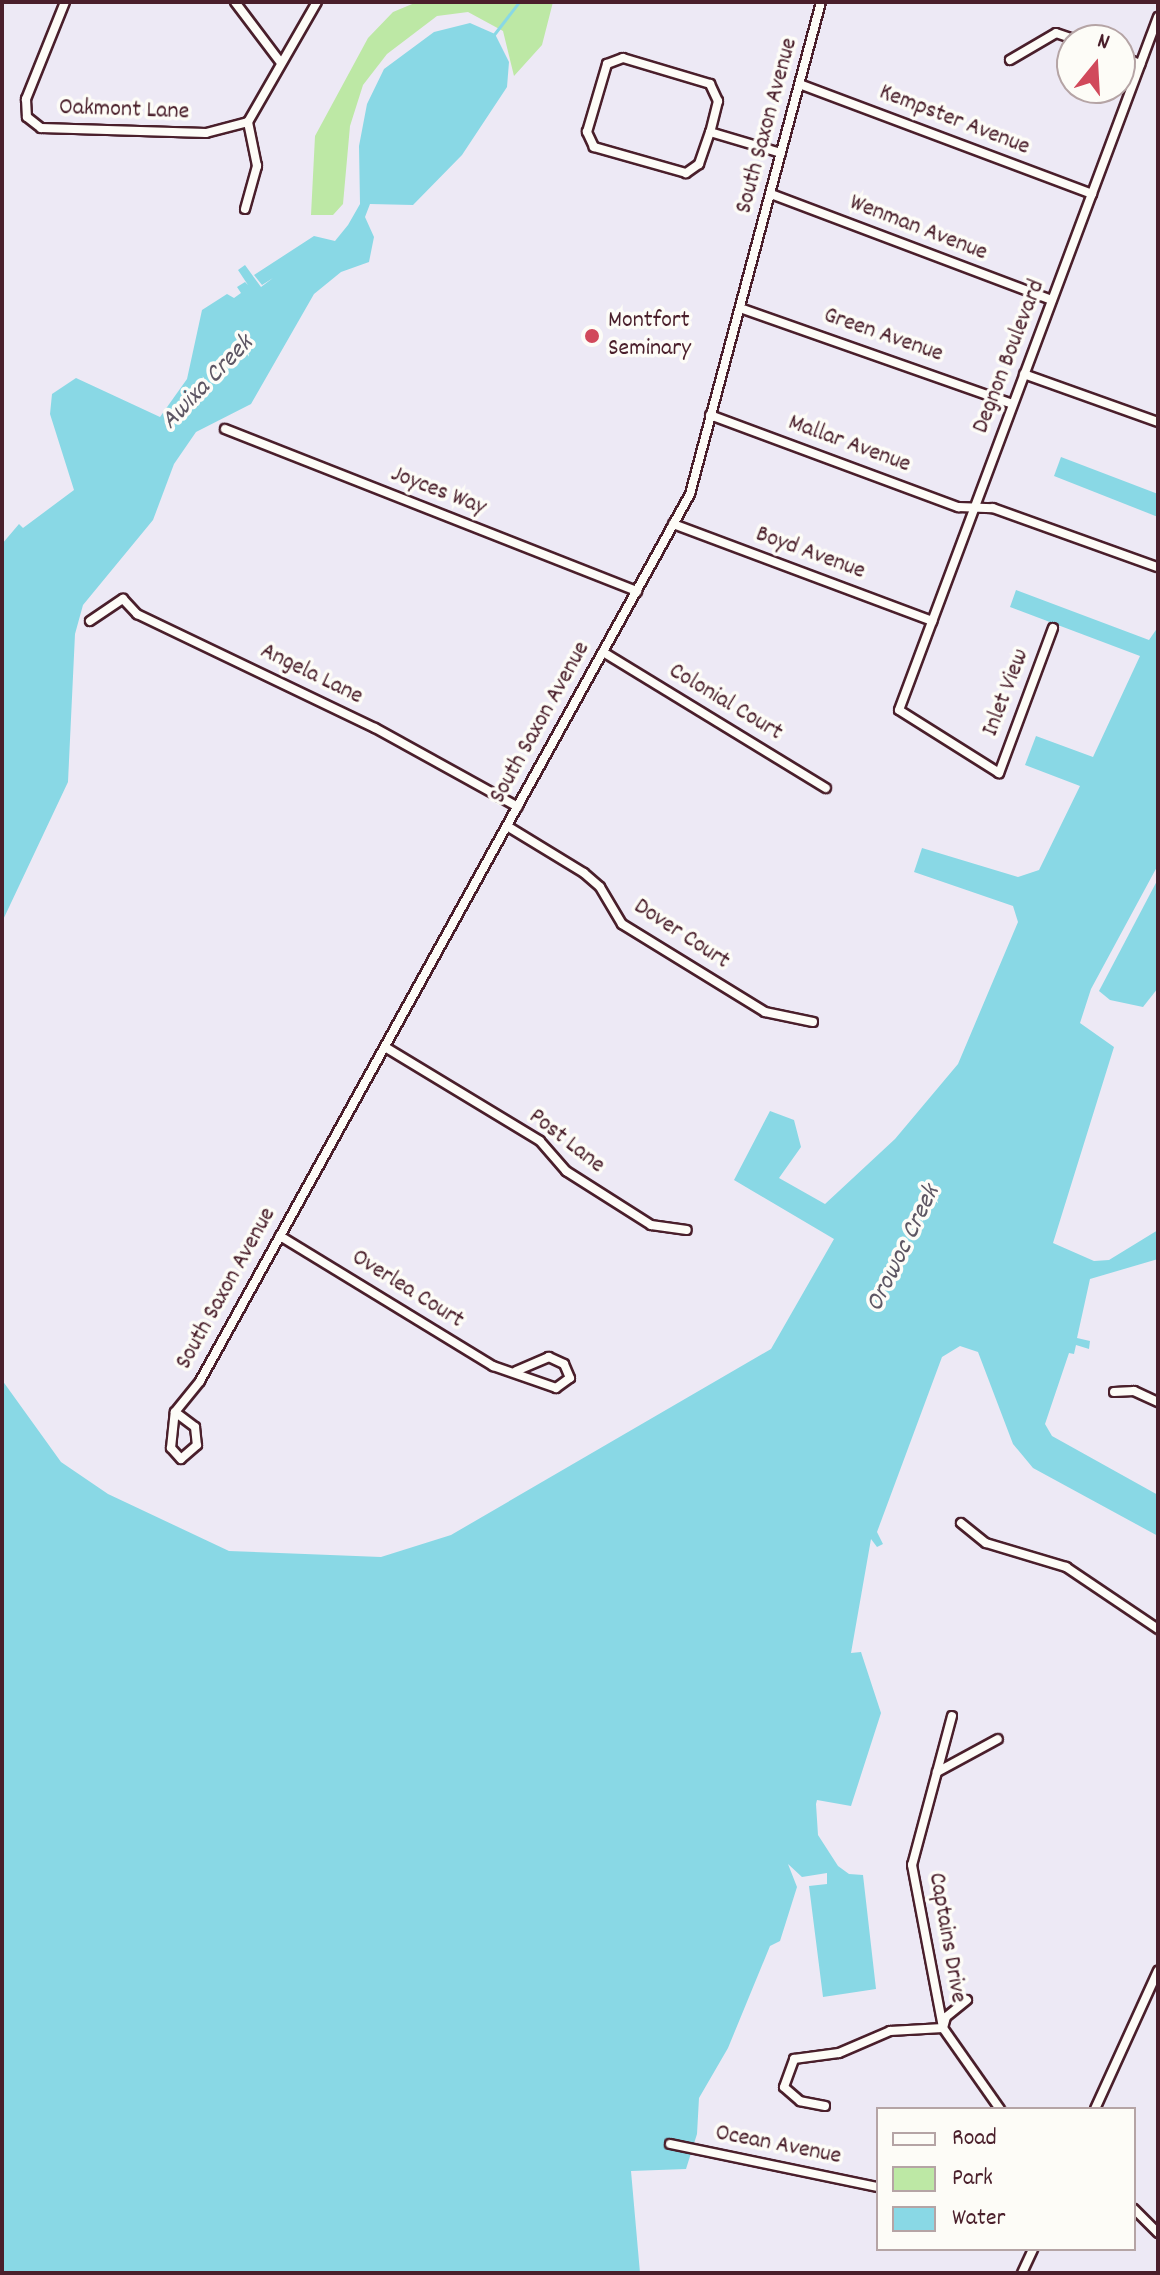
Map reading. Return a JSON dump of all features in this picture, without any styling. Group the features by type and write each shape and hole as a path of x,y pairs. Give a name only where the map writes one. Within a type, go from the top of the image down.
{"street":[{"name":"Oakmont Lane","path":"65,2 30,83 25,108 32,122 63,131 206,133 248,122"},
{"path":"235,2 281,63"},
{"path":"245,209 257,166 248,122 317,2"},
{"name":"South Saxon Avenue","path":"175,1412 200,1381 690,494 802,85 821,2"},
{"name":"Degnon Boulevard","path":"999,773 899,710 1158,17"},
{"path":"1010,60 1056,33"},
{"path":"617,58 715,88 718,101 710,132 699,164 686,173 600,150 586,138 604,69 617,58"},
{"path":"1136,62 1140,64"},
{"name":"Kempster Avenue","path":"802,85 1092,194"},
{"path":"710,132 781,153"},
{"name":"Wenman Avenue","path":"771,194 1052,300"},
{"name":"Green Avenue","path":"740,308 1013,404"},
{"path":"1024,374 1158,422"},
{"name":"Mallar Avenue","path":"710,415 958,507 993,508 1157,567"},
{"name":"Joyces Way","path":"225,429 637,591"},
{"name":"Boyd Avenue","path":"673,524 932,621"},
{"name":"Angela Lane","path":"90,621 123,599 137,614 375,728 518,807"},
{"name":"Inlet View","path":"999,773 1053,628"},
{"name":"Colonial Court","path":"603,652 826,788"},
{"name":"Dover Court","path":"507,826 584,873 600,887 622,924 765,1012 813,1022"},
{"name":"Post Lane","path":"385,1047 540,1141 566,1171 651,1225 687,1230"},
{"name":"Overlea Court","path":"280,1236 481,1359 556,1388 570,1378 564,1364 549,1357 516,1371"},
{"path":"1114,1392 1134,1391 1158,1402"},
{"path":"175,1412 195,1427 197,1445 181,1459 171,1448 175,1412"},
{"path":"961,1523 986,1543 1066,1567 1158,1629"},
{"name":"Captains Drive","path":"952,1716 912,1865 943,2028 999,2107"},
{"path":"937,1772 998,1739"},
{"path":"1096,2107 1158,1971"},
{"name":"Captains Drive","path":"943,2028 946,2017 967,2000"},
{"name":"Captains Drive","path":"825,2106 800,2101 784,2087 794,2059 839,2053 890,2031 943,2028"},
{"name":"Ocean Avenue","path":"670,2144 876,2187"},
{"path":"1136,2211 1158,2233"},
{"path":"1022,2273 1032,2251"}],"green space":[{"path":"417,2 553,2 542,45 514,76 503,31 468,12 437,16 387,54 363,85 350,126 343,204 333,215 311,215 315,136 368,38 393,12"}],"water":[{"path":"470,23 495,34 509,62 507,87 462,155 413,205 370,204 365,217 374,237 369,262 341,272 314,294 251,404 196,432 174,464 153,520 83,605 75,634 68,782 2,922 2,544 19,524 23,528 74,490 50,414 52,394 76,378 160,417 187,379 202,310 227,294 234,298 241,293 237,287 245,282 248,285 238,270 245,265 261,287 273,278 262,285 254,275 314,236 335,241 348,225 360,204 359,146 367,104 384,69 434,32"},
{"path":"1061,457 1158,494 1158,517 1054,476"},
{"name":"Orowoc Creek","path":"1016,590 1149,640 1158,627 1158,865 1091,989 1080,1023 1114,1047 1053,1243 1094,1261 1109,1260 1158,1230 1158,1259 1090,1279 1077,1338 1090,1341 1089,1349 1076,1345 1074,1354 1069,1353 1045,1424 1052,1436 1158,1495 1158,1536 1033,1468 1013,1444 978,1352 960,1346 942,1357 877,1532 883,1544 877,1547 871,1539 851,1653 861,1652 881,1713 851,1806 817,1800 816,1804 818,1835 838,1866 849,1874 863,1875 876,1989 823,1997 809,1886 827,1884 827,1873 802,1877 788,1864 797,1887 780,1941 770,1946 728,2048 699,2098 697,2134 686,2169 631,2171 640,2273 2,2273 2,1380 61,1462 108,1494 229,1551 381,1557 451,1535 771,1349 834,1239 734,1180 770,1111 794,1120 801,1147 779,1178 825,1204 895,1139 958,1064 1018,922 1013,906 914,872 922,848 1018,877 1039,870 1080,786 1025,765 1036,736 1093,757 1140,656 1010,607"},
{"path":"1158,879 1158,988 1143,1007 1110,1000 1099,991"}],"waterway":[{"name":"Awixa Creek","path":"492,37 519,2"}],"place":[{"name":"Montfort Seminary","path":"592,336"}]}
